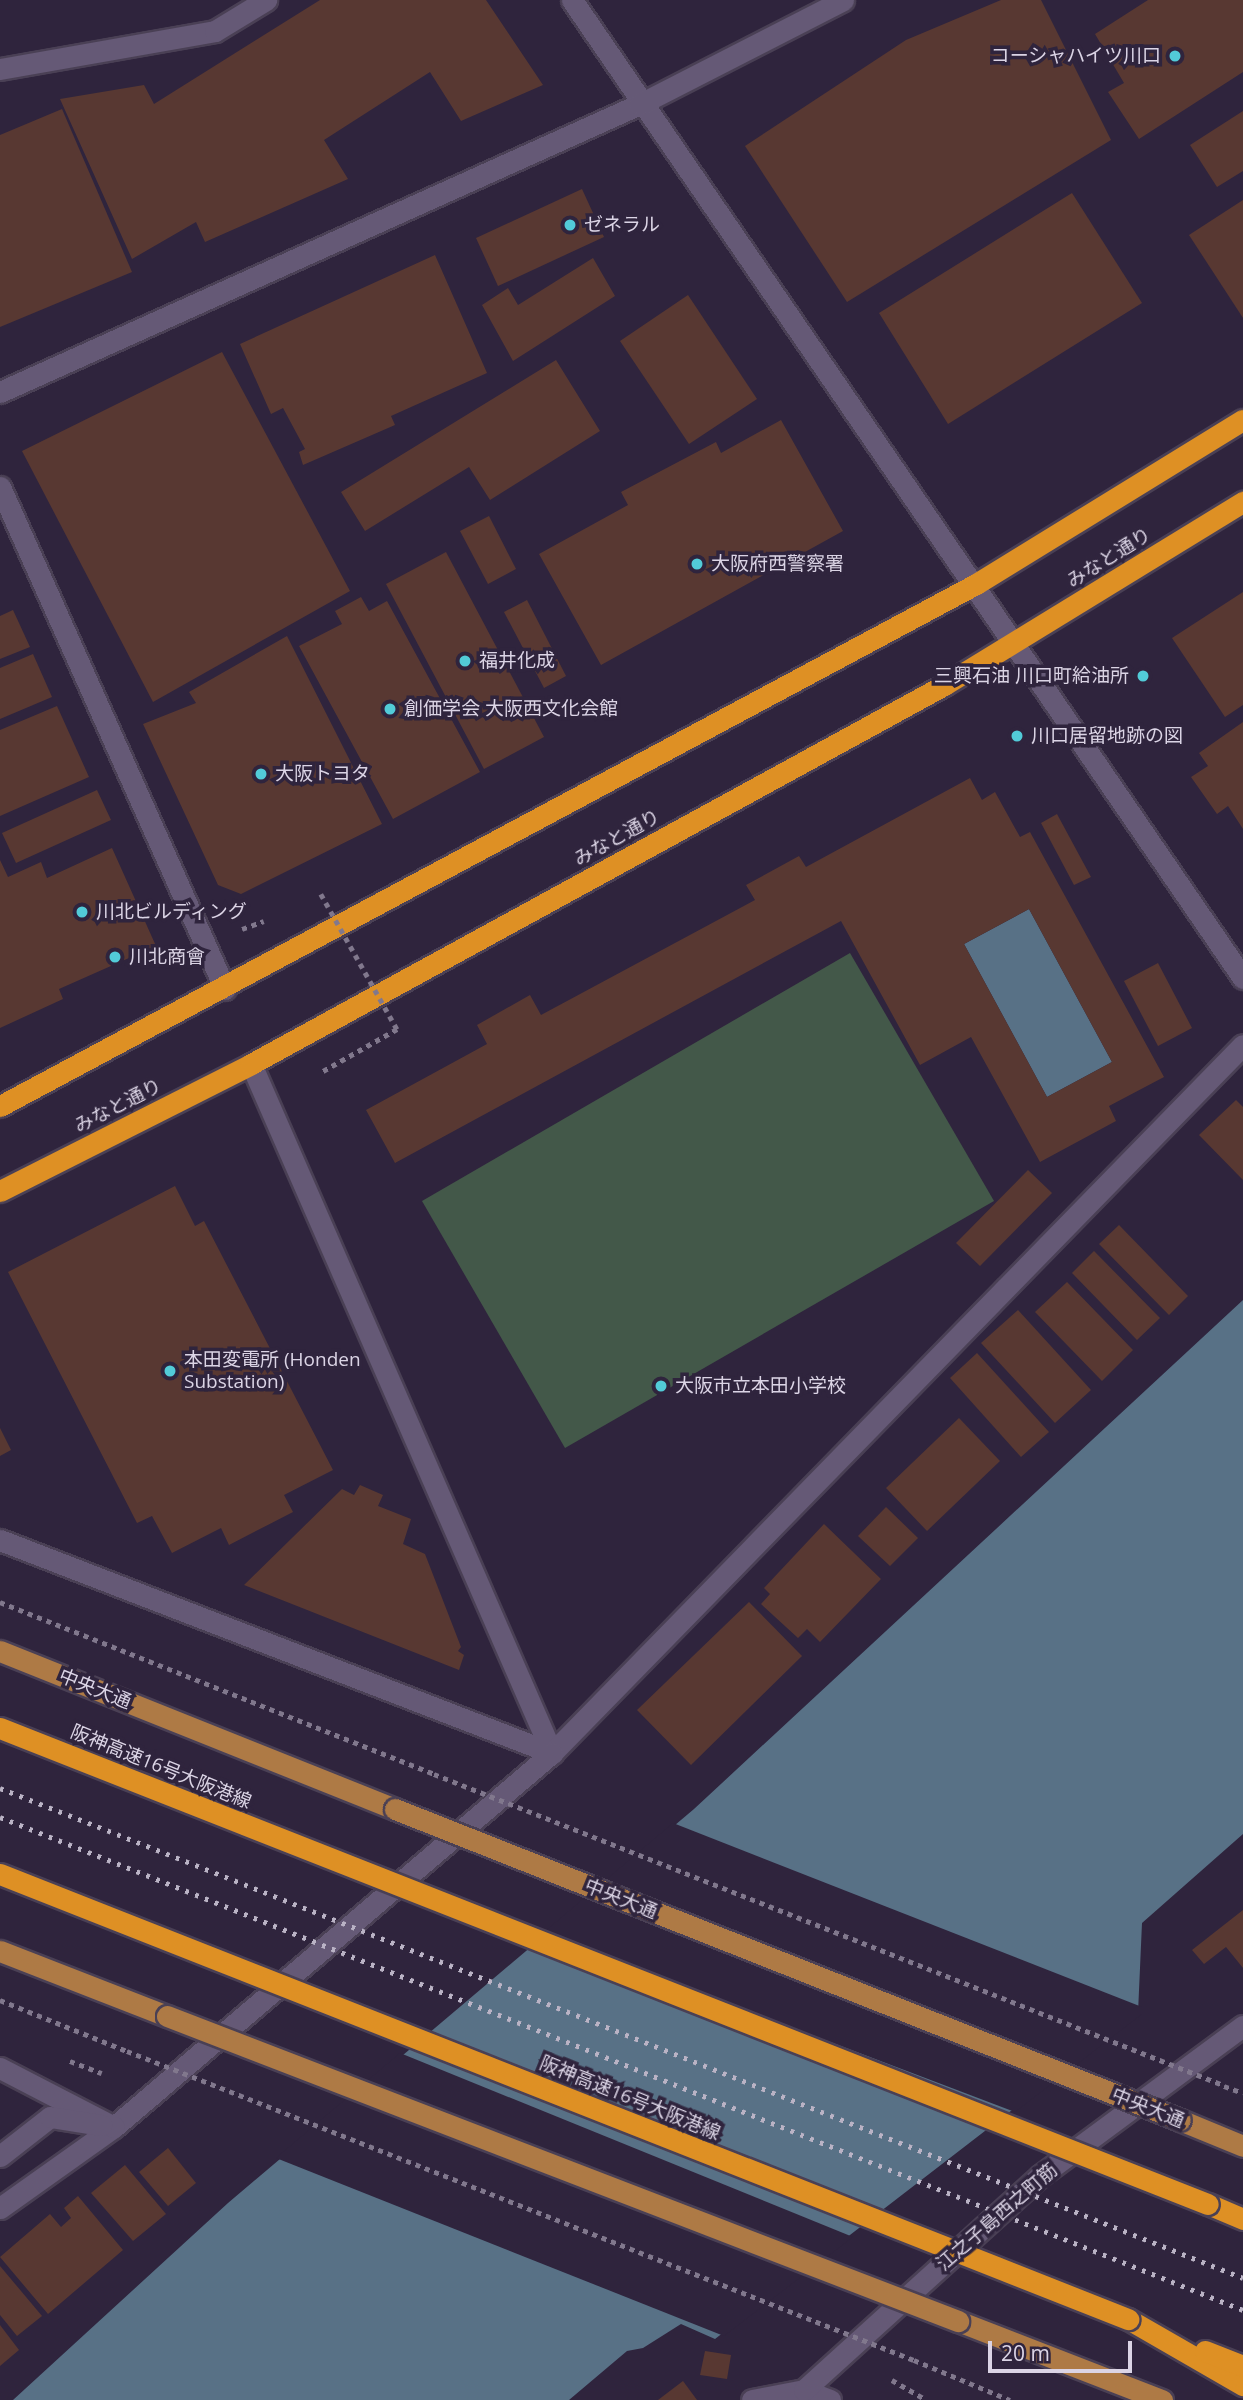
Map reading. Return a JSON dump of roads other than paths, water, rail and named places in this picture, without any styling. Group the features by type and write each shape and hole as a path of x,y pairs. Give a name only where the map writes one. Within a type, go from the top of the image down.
{"highway":[{"path":"0,1106 225,989 976,584 1243,420"},
{"name":"みなと通り","path":"0,1191 251,1064 944,685 1243,502"},
{"name":"阪神高速16号大阪港線","path":"0,1728 1243,2217"},
{"name":"阪神高速16号大阪港線","path":"0,1874 1243,2366"},
{"path":"1128,2319 1243,2385"}],"main road":[{"name":"中央大通","path":"0,1651 1243,2146"},
{"path":"0,1951 1162,2400"}],"street":[{"path":"0,69 215,31 266,0"},
{"path":"572,0 640,104 976,584 1243,978"},
{"path":"0,392 640,104 843,0"},
{"path":"0,487 225,989"},
{"path":"0,2208 114,2127 552,1753 1243,1045"},
{"path":"251,1064 552,1753"},
{"path":"0,1540 552,1753"},
{"name":"江之子島西之町筋","path":"804,2390 1040,2176 1243,2026"},
{"path":"0,2068 114,2127"},
{"path":"0,2156 50,2117 114,2127"},
{"path":"752,2400 804,2390 830,2400"}],"water":[{"path":"1029,909 1112,1062 1047,1097 964,944"},
{"path":"1243,1300 1243,1834 1142,1923 1138,2013 715,2339 681,2324 643,2348 627,2351 569,2400 13,2400 228,2203 694,1809"}],"railway":[{"path":"0,1788 1243,2278"},
{"path":"0,1817 1243,2310"}],"place":[{"name":"コーシャハイツ川口","path":"1175,56"},
{"name":"ゼネラル","path":"570,225"},
{"name":"大阪府西警察署","path":"697,564"},
{"name":"福井化成","path":"465,661"},
{"name":"三興石油 川口町給油所","path":"1143,676"},
{"name":"創価学会 大阪西文化会館","path":"390,709"},
{"name":"川口居留地跡の図","path":"1017,736"},
{"name":"大阪トヨタ","path":"261,774"},
{"name":"川北ビルディング","path":"82,912"},
{"name":"川北商會","path":"115,957"},
{"name":"本田変電所 (Honden Substation)","path":"170,1371"},
{"name":"大阪市立本田小学校","path":"661,1386"}]}
